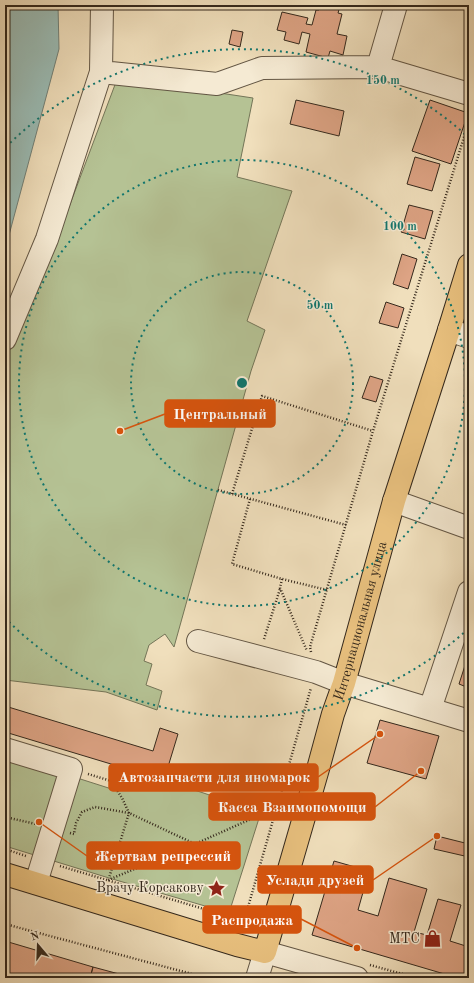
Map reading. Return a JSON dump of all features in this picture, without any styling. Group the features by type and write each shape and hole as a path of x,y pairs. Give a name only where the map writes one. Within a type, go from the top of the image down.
{"main road":[{"name":"Интернациональная улица","path":"265,952 333,714 344,683 394,501 459,334 469,265"},
{"path":"5,874 237,945 265,952"}],"street":[{"path":"5,339 47,239 101,72 102,5"},
{"path":"378,67 396,5"},
{"path":"101,72 217,84 262,68 378,67 469,94"},
{"path":"394,501 469,528"},
{"path":"430,709 469,592"},
{"path":"198,641 316,672 344,683 469,721"},
{"path":"5,749 71,769 61,830 43,861 36,883"},
{"path":"265,952 357,978"},
{"name":"Интернациональная улица","path":"257,978 265,952"}],"path":[{"path":"5,849 244,921 316,672 310,647 373,431 469,120"},
{"path":"232,494 262,396 373,431"},
{"path":"218,490 346,525"},
{"path":"250,499 232,564 282,579 327,590"},
{"path":"259,657 282,579"},
{"path":"280,588 316,672"},
{"path":"71,769 111,782 122,798 129,813 108,879"},
{"path":"5,817 74,834 76,823 82,812 95,807 129,813 195,844"},
{"path":"108,879 195,844 260,815 274,818"},
{"path":"5,924 207,978"}],"green space":[{"path":"120,78 253,98 237,177 292,191 247,321 265,330 251,371 174,647 165,634 149,645 144,661 152,664 146,685 162,691 157,710 106,692 5,680 5,351 10,333 45,271 116,82"},
{"path":"5,755 118,791 126,768 261,812 229,913 5,846"}],"water":[{"path":"5,5 58,5 59,49 5,250"}],"building":[{"path":"320,5 340,6 338,13 342,14 337,34 347,36 343,55 330,51 328,58 306,52 310,34 302,32 299,44 284,40 286,32 277,30 282,12 308,18 306,24 312,25 316,10 319,10"},
{"path":"232,30 243,32 240,47 229,44"},
{"path":"296,100 344,111 339,136 290,124"},
{"path":"430,100 468,113 451,164 412,151"},
{"path":"415,157 440,164 432,191 407,184"},
{"path":"409,205 433,211 425,239 401,232"},
{"path":"402,254 417,259 408,289 393,284"},
{"path":"386,302 404,308 398,328 379,323"},
{"path":"370,376 383,380 376,402 362,398"},
{"path":"469,653 469,688 459,684"},
{"path":"5,706 153,751 160,728 178,734 164,780 5,732"},
{"path":"380,720 439,736 426,779 367,763"},
{"path":"437,836 469,844 469,857 434,849"},
{"path":"334,861 369,871 358,910 378,916 389,878 427,889 414,932 427,935 438,899 461,905 450,941 469,947 469,978 458,978 312,935"},
{"path":"5,941 93,967 90,978 5,978"},
{"path":"93,967 134,978 90,978"}],"place":[{"name":"Центральный","path":"120,431"},
{"name":"Автозапчасти для иномарок","path":"380,734"},
{"name":"Касса Взаимопомощи","path":"421,771"},
{"name":"Жертвам репрессий","path":"39,822"},
{"name":"Услади друзей","path":"437,836"},
{"name":"Врачу Корсакову","path":"217,888"},
{"name":"МТС","path":"433,939"},
{"name":"Распродажа","path":"357,948"}]}
